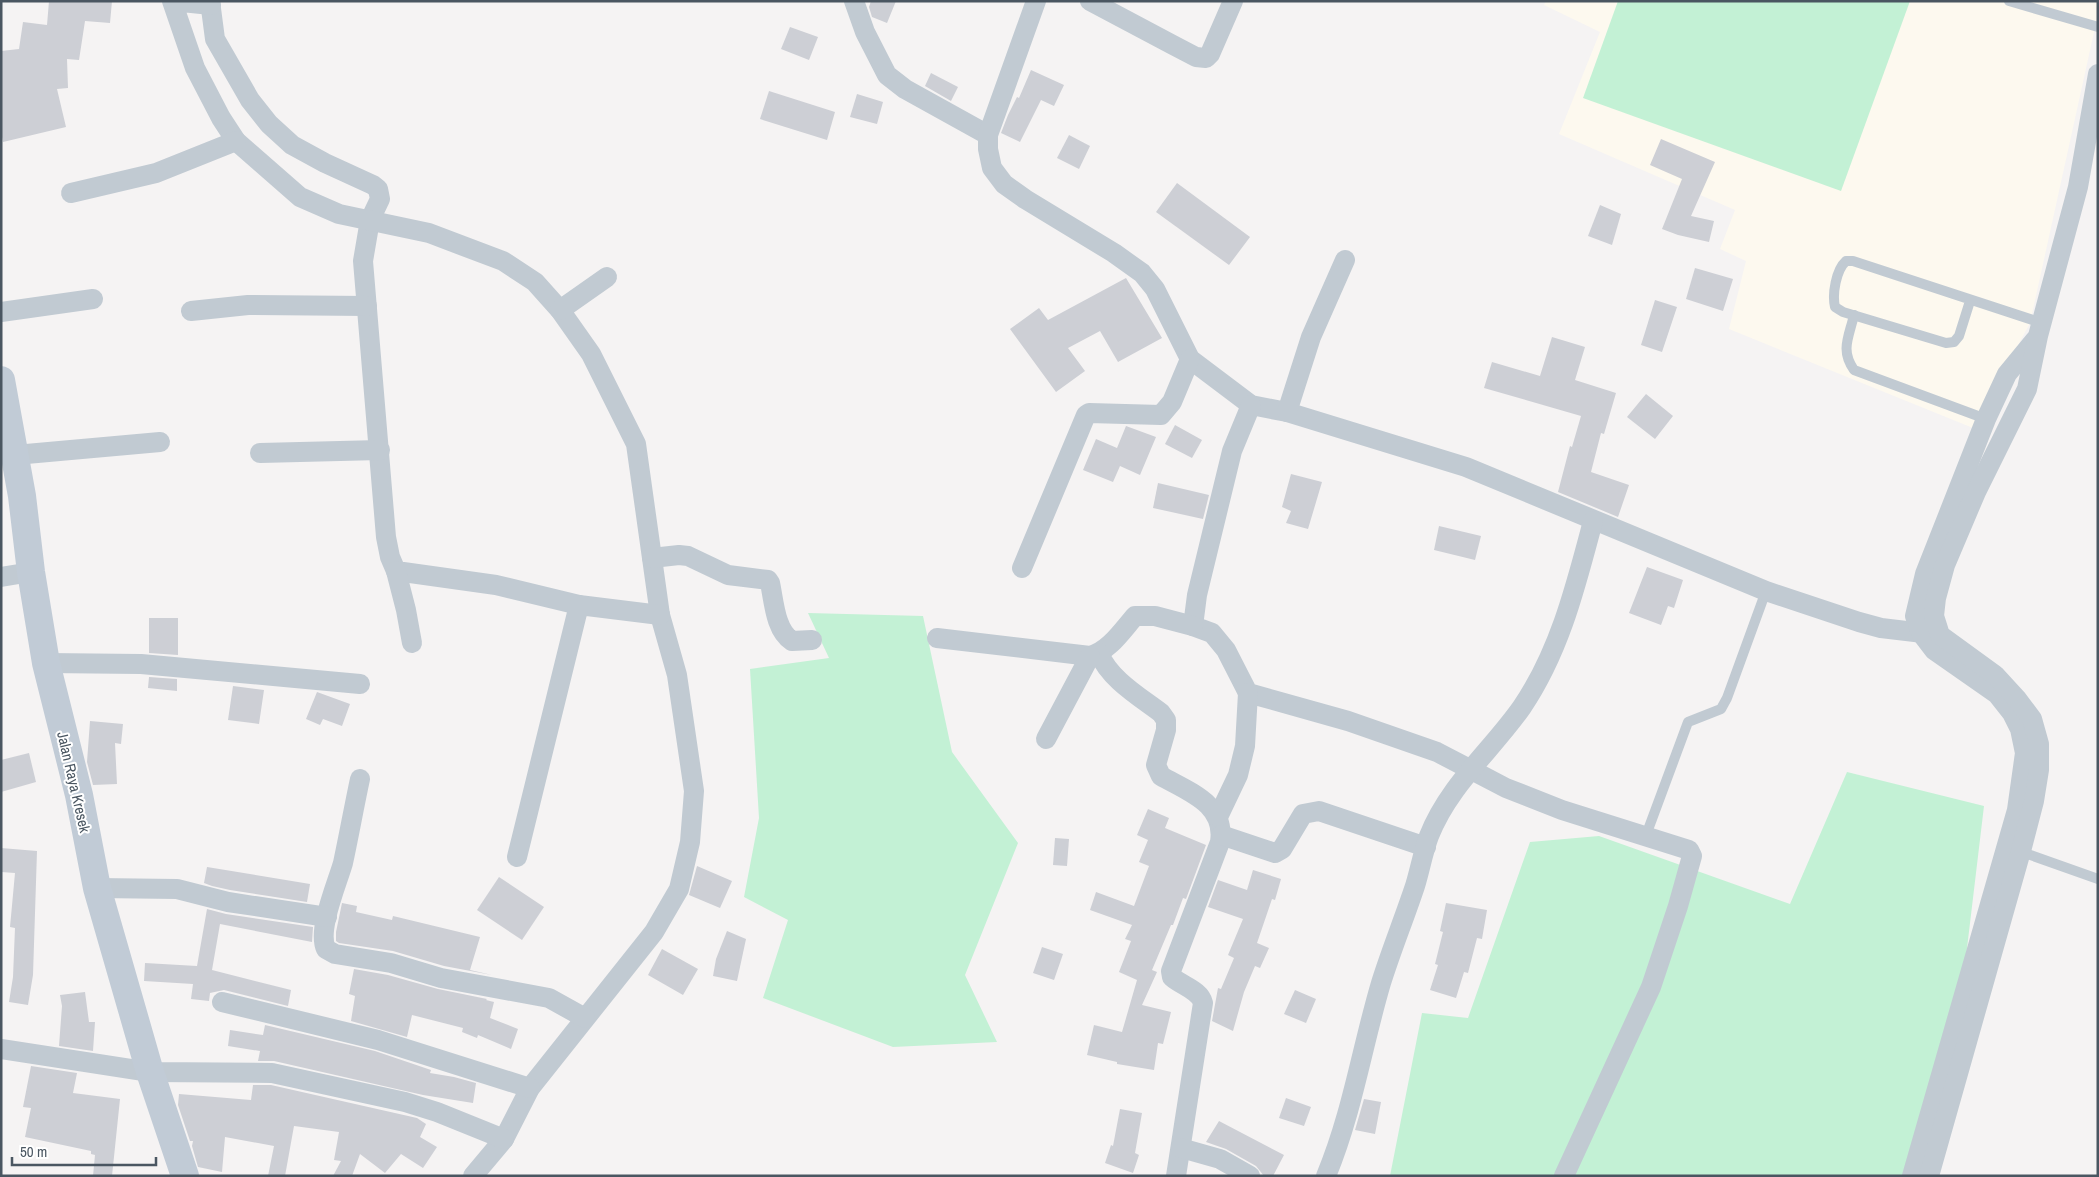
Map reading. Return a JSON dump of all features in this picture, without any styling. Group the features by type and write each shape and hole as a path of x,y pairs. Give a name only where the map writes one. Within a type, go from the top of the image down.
{"main road":[{"name":"Jalan Raya Kresek","path":"1,380 15,455 46,663 79,795 97,888 150,1072 185,1176"}],"street":[{"path":"412,643 396,571 390,557 386,537 363,261 375,210 378,189 373,184 333,167 292,145 269,124 202,42 172,1 209,4 202,42 196,68 221,118 236,141 300,197 339,214 375,210 503,261 535,282 563,308 591,354 636,444 660,615 677,675 694,791 690,842 679,889 654,932 530,1088 504,1139 473,1176"},
{"path":"854,1 865,32 887,75 905,89 988,135"},
{"path":"1036,1 988,135 987,143 992,168 1004,184 1025,199 1142,273 1154,289 1190,359 1251,405 1287,412 1466,467 1766,590 1882,628 1940,635 1995,675 2032,719 2039,744 2039,770 2034,801 2014,849 1912,1176"},
{"path":"1090,1 1196,57 1206,58 1210,54 1234,1"},
{"path":"1928,1176 2014,849 2025,753 2020,729 2012,713 1997,694 1934,650 1920,633 1915,616 1925,574 1976,492 2026,389 2078,188 2098,74"},
{"path":"71,193 156,172 236,141"},
{"path":"1287,412 1311,337 1345,260"},
{"path":"563,308 607,276"},
{"path":"1,312 93,300"},
{"path":"190,311 258,304 367,306"},
{"path":"1940,635 1934,616 1936,598 1945,565 1948,536 1986,419 2007,374 2040,330"},
{"path":"1022,568 1086,415 1089,413 1161,415 1172,402 1190,359"},
{"path":"1194,626 1197,595 1232,451 1251,405"},
{"path":"15,455 160,442"},
{"path":"260,453 380,450"},
{"path":"1326,1176 1340,1143 1381,983 1415,886 1429,836 1442,810 1471,769 1521,708 1542,674 1569,609 1594,521"},
{"path":"652,558 688,556 696,558 716,571 728,575 768,580 783,633 792,641 812,640"},
{"path":"396,571 496,585 579,605 660,615"},
{"path":"1,577 31,572"},
{"path":"517,857 579,605"},
{"path":"1046,739 1095,655 1135,616 1155,616 1212,632 1226,650 1248,693 1246,746 1238,775 1220,826 1210,869 1171,971 1172,977 1196,992 1204,1003 1176,1176"},
{"path":"937,638 1095,655 1111,672 1161,713 1166,720 1166,730 1156,765 1157,771 1161,776 1207,802 1220,826 1275,853 1282,849 1303,814 1319,811 1426,847"},
{"path":"46,663 141,664 360,684"},
{"path":"1248,693 1348,721 1438,752 1506,788 1562,810 1645,838 1681,846 1689,850 1692,856 1678,906 1651,987 1564,1176"},
{"path":"360,779 342,863 327,917 324,944 326,949 332,952 390,963 414,972 473,985 549,998 586,1018"},
{"path":"97,888 177,889 228,902 327,917"},
{"path":"222,1002 378,1040 530,1088"},
{"path":"1,1049 150,1072 272,1073 405,1102 437,1112 504,1139"},
{"path":"1181,1148 1220,1159 1250,1176"}],"lane":[{"path":"2009,1 2098,27"},
{"path":"1970,301 1959,336 1954,342 1946,343 1854,315 1836,307 1833,298 1841,266 1846,261 1853,261 1970,301 2040,330"},
{"path":"1854,315 1846,348 1847,360 1854,370 1986,419"},
{"path":"1645,838 1688,722 1721,709 1727,698 1766,590"},
{"path":"2014,849 2098,879"}],"shaded area":[{"path":"1546,1 2098,1 2098,14 2030,323 1973,428 1729,329 1746,261 1720,249 1735,210 1559,134 1600,32 1544,5"}],"green space":[{"path":"1618,1 1910,1 1841,191 1583,98"},
{"path":"808,613 923,616 952,752 1018,843 965,975 997,1042 893,1047 763,998 788,920 744,897 759,818 750,669 829,658"},
{"path":"1847,772 1984,806 1962,990 1908,1176 1390,1176 1422,1013 1468,1018 1530,842 1599,836 1790,904"}],"building":[{"path":"49,1 112,1 110,23 85,21 79,60 67,59 68,88 57,89 66,127 3,142 1,132 1,51 19,49 23,22 47,25"},
{"path":"871,1 896,1 887,23 872,17 869,7"},
{"path":"790,27 818,37 809,60 781,49"},
{"path":"1031,70 1064,85 1054,106 1041,100 1020,142 1001,133"},
{"path":"931,73 958,87 951,101 925,86"},
{"path":"769,91 835,112 827,140 760,119"},
{"path":"857,94 883,102 877,124 850,117"},
{"path":"1069,135 1090,146 1079,169 1057,158"},
{"path":"1661,139 1715,162 1691,216 1714,221 1709,242 1678,235 1662,229 1682,179 1650,165"},
{"path":"1177,183 1250,237 1229,265 1156,212"},
{"path":"1600,205 1621,214 1612,245 1588,236"},
{"path":"1695,268 1733,279 1723,311 1686,299"},
{"path":"1126,278 1162,338 1118,362 1100,331 1068,348 1085,371 1056,392 1010,329 1039,308 1048,320"},
{"path":"1655,300 1677,307 1662,352 1641,345"},
{"path":"1552,337 1585,347 1575,380 1616,393 1604,434 1601,433 1591,472 1629,485 1618,517 1558,492 1570,446 1572,447 1581,416 1484,388 1492,362 1540,376"},
{"path":"1646,394 1673,416 1655,439 1627,417"},
{"path":"1175,425 1202,440 1192,458 1165,444"},
{"path":"1126,426 1156,437 1140,475 1120,466 1113,482 1083,470 1096,439 1117,448"},
{"path":"1291,474 1322,482 1308,529 1286,523 1291,511 1282,507"},
{"path":"1158,483 1209,495 1203,519 1153,508"},
{"path":"1439,526 1481,536 1475,560 1434,550"},
{"path":"1647,567 1683,580 1674,608 1668,606 1661,625 1629,613"},
{"path":"149,618 178,618 178,655 149,653"},
{"path":"149,677 177,679 177,691 148,688"},
{"path":"233,686 264,690 259,724 228,720"},
{"path":"317,692 350,704 342,726 323,719 320,725 306,719"},
{"path":"90,721 123,724 121,744 115,743 117,784 93,785 87,762"},
{"path":"29,753 36,782 1,792 1,760"},
{"path":"1148,809 1169,818 1165,828 1206,845 1186,899 1183,898 1152,970 1157,972 1142,1005 1171,1012 1163,1044 1158,1043 1154,1070 1117,1064 1117,1062 1087,1055 1094,1025 1122,1032 1137,980 1119,972 1131,941 1125,939 1132,925 1090,910 1096,892 1134,906 1149,866 1139,862 1148,840 1137,835"},
{"path":"1055,838 1069,839 1067,866 1053,865"},
{"path":"1,848 37,851 33,975 28,1005 9,1002 13,977 15,928 10,927 15,873 1,872"},
{"path":"697,866 732,881 720,908 689,895"},
{"path":"207,867 310,884 307,902 212,886 204,883"},
{"path":"1253,870 1281,879 1275,900 1272,899 1257,943 1269,948 1260,968 1255,966 1244,992 1233,1031 1212,1021 1218,988 1221,989 1234,958 1228,955 1243,919 1208,907 1218,880 1247,890"},
{"path":"499,877 544,907 522,940 477,910"},
{"path":"342,903 357,906 356,912 392,920 393,916 480,937 470,970 492,975 444,966 393,951 339,943 336,941 336,932"},
{"path":"1446,903 1487,910 1482,939 1477,938 1468,973 1464,972 1456,998 1430,990 1438,965 1435,964 1443,932 1440,931"},
{"path":"207,909 226,914 313,927 312,942 220,924 212,970 291,990 288,1006 224,990 210,993 209,1001 191,999 193,984 144,981 145,963 197,966"},
{"path":"727,931 746,939 737,981 713,976 716,959"},
{"path":"1042,947 1063,954 1054,980 1033,973"},
{"path":"662,949 698,969 683,995 648,975"},
{"path":"354,969 388,975 494,1002 490,1018 518,1029 511,1049 478,1035 477,1038 462,1032 463,1028 412,1015 407,1037 351,1021 355,996 349,994"},
{"path":"1295,990 1316,999 1306,1023 1284,1014"},
{"path":"85,992 89,1022 95,1022 93,1051 59,1046 62,1006 60,995"},
{"path":"265,1025 375,1051 431,1070 430,1073 476,1083 473,1103 423,1095 274,1061 258,1061 260,1051 228,1046 230,1030 263,1035"},
{"path":"31,1066 77,1073 73,1093 120,1099 112,1176 93,1176 95,1155 91,1154 91,1151 25,1137 31,1108 23,1107"},
{"path":"253,1085 271,1085 417,1118 426,1124 420,1137 437,1147 423,1168 401,1154 385,1173 360,1154 352,1176 333,1176 341,1161 334,1160 339,1132 294,1126 285,1176 268,1176 274,1146 225,1137 222,1172 198,1167 192,1146 193,1141 190,1141 178,1105 179,1094 251,1100"},
{"path":"1286,1098 1311,1107 1304,1126 1279,1118"},
{"path":"1364,1099 1381,1102 1375,1134 1355,1130"},
{"path":"1120,1109 1142,1113 1135,1153 1139,1155 1133,1173 1105,1163 1111,1145 1113,1146"},
{"path":"1219,1121 1284,1155 1273,1176 1264,1176 1256,1166 1226,1149 1206,1142"}]}
